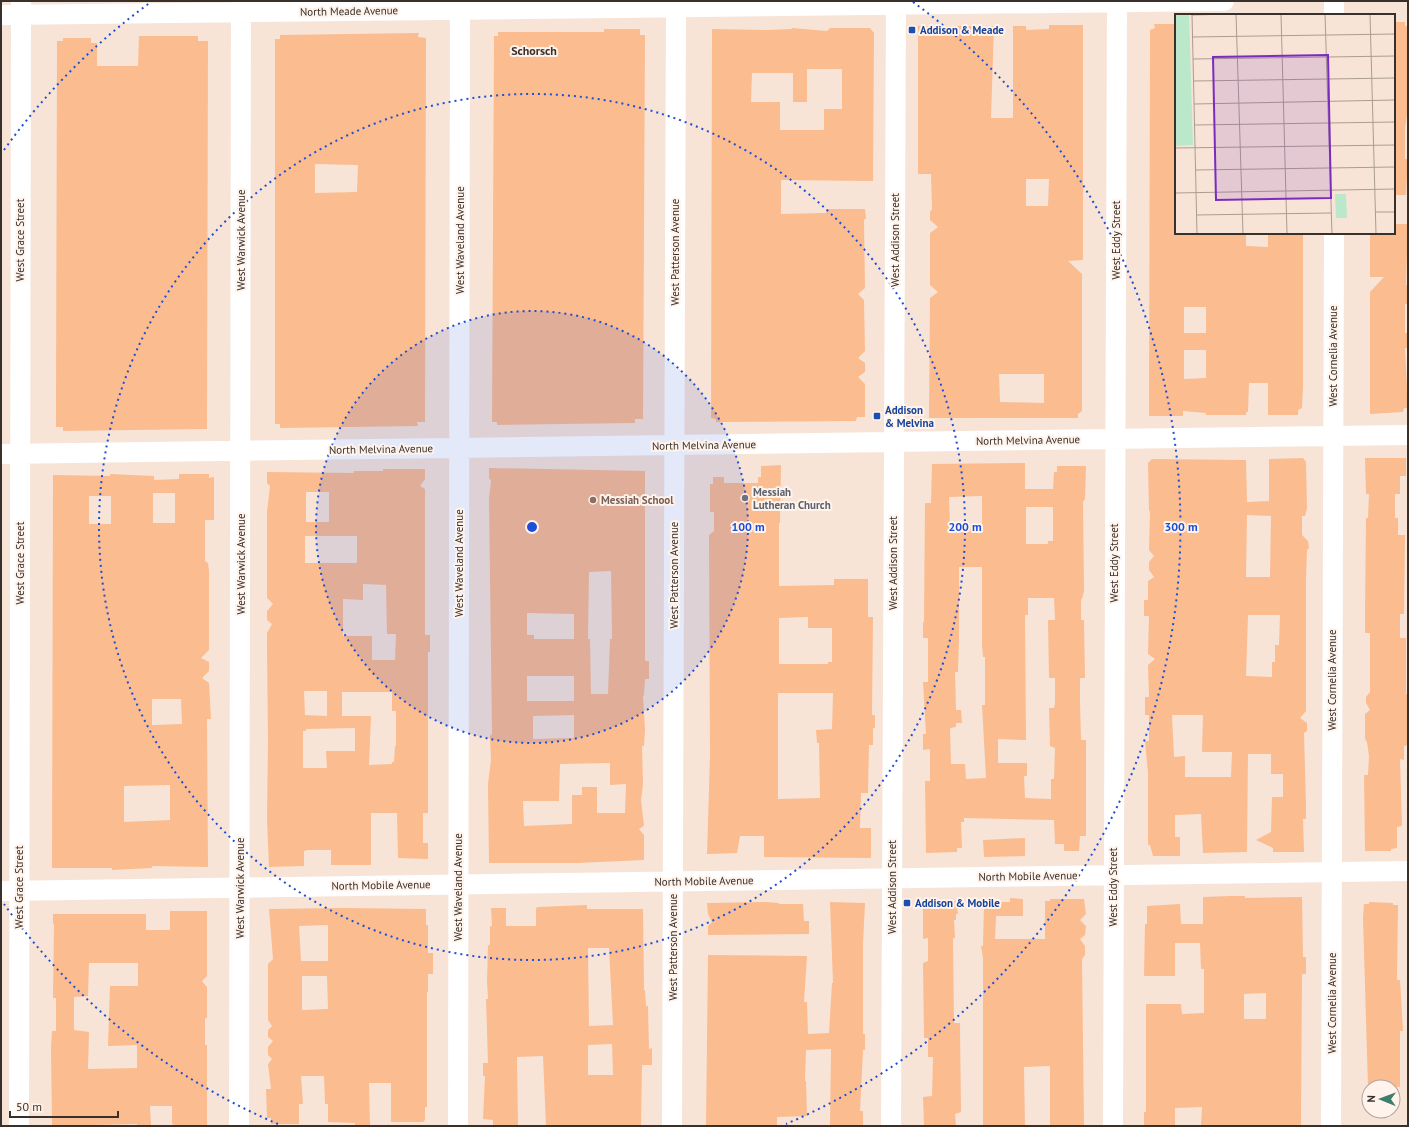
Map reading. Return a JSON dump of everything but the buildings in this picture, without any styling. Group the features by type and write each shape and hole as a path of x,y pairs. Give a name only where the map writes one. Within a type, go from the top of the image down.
{"street":[{"name":"North Meade Avenue","path":"1,16 21,8 1224,1"},
{"path":"1334,1 1334,14"},
{"name":"West Eddy Street","path":"1113,1126 1116,2"},
{"name":"West Addison Street","path":"892,1126 896,3"},
{"name":"West Patterson Avenue","path":"672,1126 676,4"},
{"name":"West Waveland Avenue","path":"458,1126 460,6"},
{"name":"West Warwick Avenue","path":"240,1126 241,7"},
{"name":"West Grace Street","path":"19,1126 10,891 11,454 21,8"},
{"name":"West Cornelia Avenue","path":"1331,1126 1334,234"},
{"name":"North Melvina Avenue","path":"11,454 1408,435"},
{"name":"North Mobile Avenue","path":"10,891 1408,871"}],"place":[{"name":"Addison & Meade","path":"912,30"},
{"name":"Addison & Melvina","path":"877,416"},
{"name":"Messiah Lutheran Church","path":"745,498"},
{"name":"Messiah School","path":"593,500"},
{"name":"Addison & Mobile","path":"907,903"}],"district":[{"name":"Schorsch","path":"534,51"}]}
